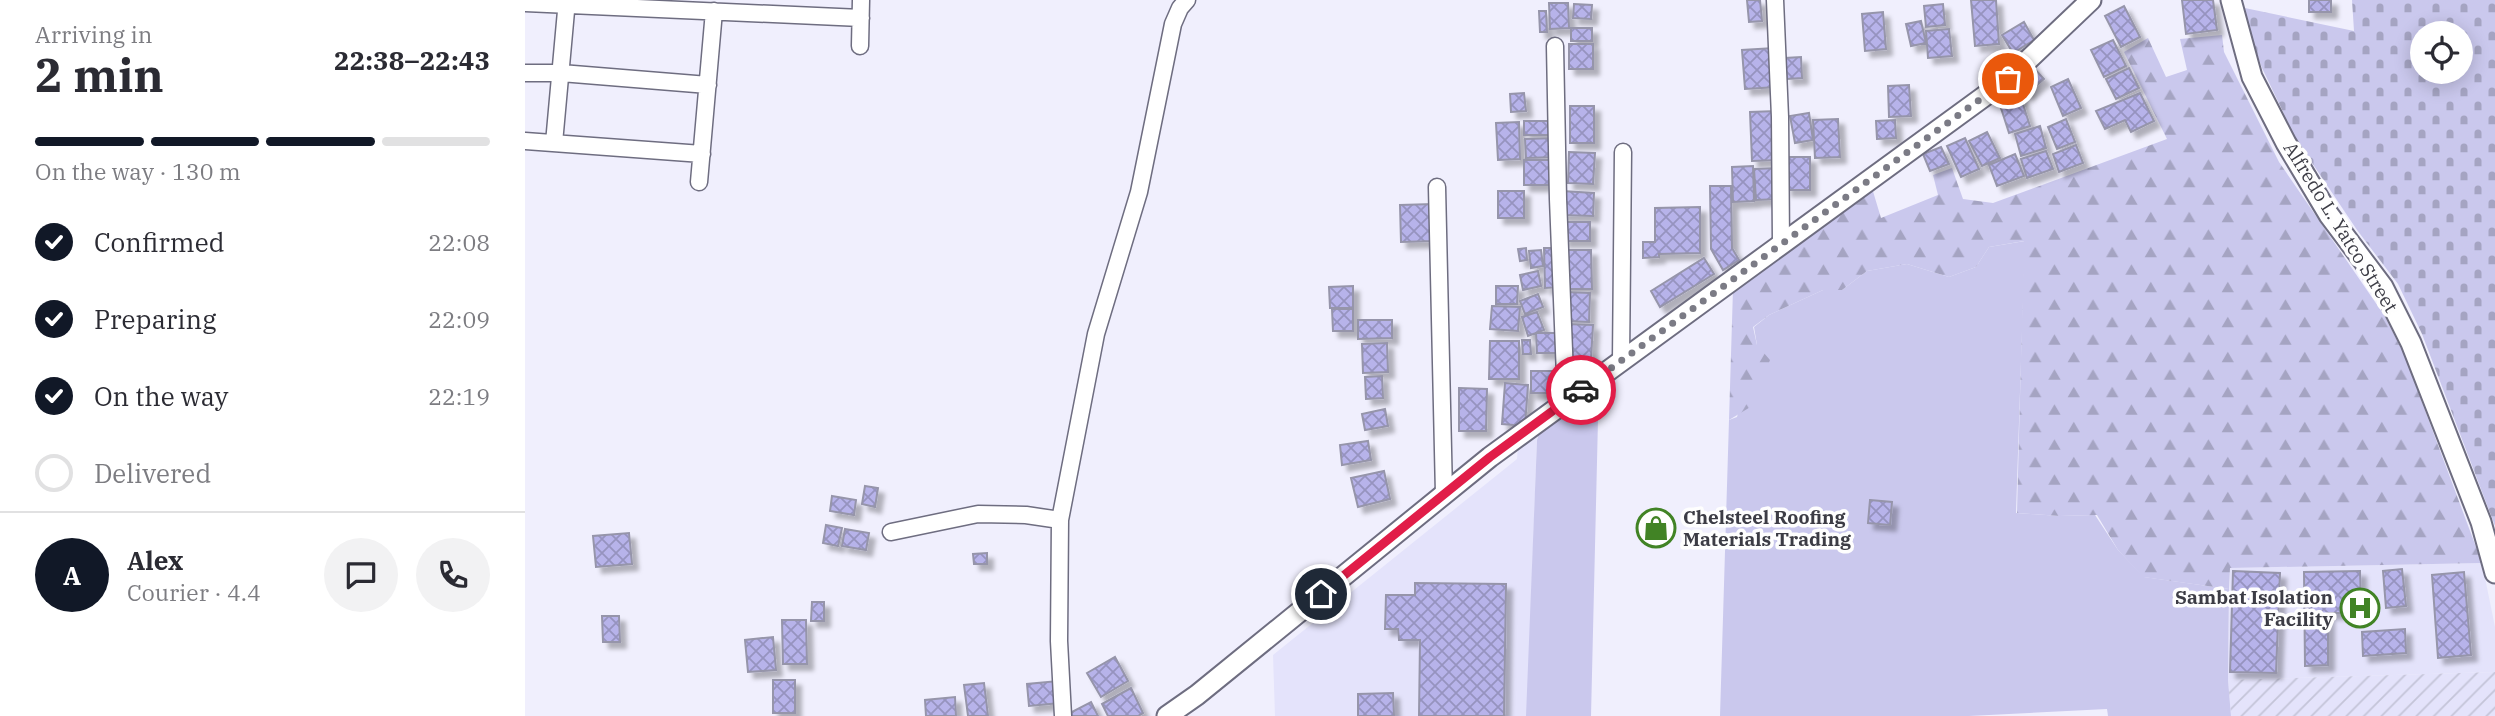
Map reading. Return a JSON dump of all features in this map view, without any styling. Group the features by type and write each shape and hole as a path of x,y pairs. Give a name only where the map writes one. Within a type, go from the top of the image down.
{"street":[{"path":"860,46 861,0"},
{"path":"1063,716 1059,642 1060,520 1096,334 1139,192 1173,24 1187,0"},
{"path":"1775,0 1780,117 1781,244"},
{"path":"1167,716 1197,695 1490,457 2008,79 2091,0"},
{"name":"Alfredo L. Yatco Street","path":"2231,0 2252,77 2263,99 2329,215 2383,287 2411,343 2481,522 2495,573"},
{"path":"525,3 567,2 861,18"},
{"path":"554,143 567,2"},
{"path":"699,182 714,11"},
{"path":"1555,47 1566,401"},
{"path":"525,73 561,73 708,85"},
{"path":"525,141 702,155"},
{"path":"1621,361 1623,152"},
{"path":"1437,187 1444,494"},
{"path":"891,532 978,514 1026,515 1060,520"}],"shaded area":[{"path":"1537,436 1527,716 1275,716 1273,655 1517,459 1518,445"},
{"name":"Sambat Isolation Facility","path":"2482,563 2495,627 2495,672 2228,680 2230,568"},
{"path":"2495,672 2495,716 2231,716 2228,680"}],"green space":[{"path":"2352,0 2495,0 2495,526 2422,334 2398,284 2357,230 2296,139 2262,68 2240,7 2354,31"},
{"path":"2222,35 2224,52 2279,162 2384,315 2404,354 2482,563 2230,568 2229,589 2143,577 2118,550 2097,515 2017,513 2024,241 1989,247 1976,267 1949,277 1907,264 1867,271 1842,290 1823,290 1769,315 1753,327 1757,345 1770,360 1752,406 1729,420 1733,289 1872,188 1881,218 1938,195 1933,175 1952,168 1963,199 1993,203 2167,139 2124,52 2148,38 2166,77 2187,70 2180,39"},
{"path":"2025,241 2016,513 2095,515 2118,550 2144,577 2229,589 2228,680 2231,716 2108,716 2107,709 1969,716 1720,716 1729,420 1737,417 1757,345 1754,327 1769,315 1823,290 1842,290 1867,271 1907,264 1949,277 1976,267 1989,247"},
{"path":"1599,377 1591,716 1526,716 1537,440 1543,418"}],"building":[{"path":"1747,0 1760,0 1762,21 1749,22"},
{"path":"1971,0 1996,0 1999,44 1975,46"},
{"path":"2182,0 2213,0 2217,30 2186,34"},
{"path":"2309,0 2331,0 2331,12 2309,12"},
{"path":"1549,3 1568,3 1569,28 1550,29"},
{"path":"1574,4 1592,5 1591,19 1573,18"},
{"path":"1943,4 1945,25 1926,27 1924,6"},
{"path":"2124,6 2140,37 2121,47 2105,16"},
{"path":"1539,11 1546,11 1547,32 1540,32"},
{"path":"1883,12 1886,49 1865,51 1862,14"},
{"path":"1921,21 1926,43 1911,46 1906,24"},
{"path":"2024,22 2034,40 2013,53 2002,35"},
{"path":"1571,28 1592,28 1592,41 1571,41"},
{"path":"1949,29 1952,56 1928,58 1926,31"},
{"path":"2113,40 2126,66 2104,77 2091,50"},
{"path":"1569,44 1593,44 1593,69 1569,69"},
{"path":"1774,48 1777,87 1745,89 1742,50"},
{"path":"1801,57 1802,78 1787,79 1785,58"},
{"path":"2030,64 2044,79 2027,94 2013,79"},
{"path":"2129,68 2139,88 2116,99 2106,79"},
{"path":"2068,79 2081,108 2063,116 2051,87"},
{"path":"1909,85 1911,116 1889,117 1888,86"},
{"path":"1524,93 1526,111 1511,112 1510,94"},
{"path":"2140,93 2154,121 2131,132 2125,120 2105,129 2096,111"},
{"path":"2020,95 2030,126 2009,133 1999,102"},
{"path":"1570,106 1594,106 1594,143 1570,143"},
{"path":"1777,111 1779,160 1752,161 1750,112"},
{"path":"1809,113 1813,140 1795,143 1790,116"},
{"path":"1838,119 1840,157 1815,158 1813,120"},
{"path":"2066,119 2075,142 2057,149 2048,127"},
{"path":"1895,120 1896,138 1877,139 1876,121"},
{"path":"1524,121 1555,121 1555,135 1524,135"},
{"path":"1519,122 1520,159 1498,160 1496,123"},
{"path":"2040,126 2046,148 2021,156 2015,134"},
{"path":"1987,132 2000,158 1982,166 1969,141"},
{"path":"1555,138 1556,157 1526,158 1525,139"},
{"path":"1965,138 1979,169 1961,177 1947,146"},
{"path":"2076,145 2083,163 2059,172 2053,154"},
{"path":"1941,147 1949,164 1930,171 1923,154"},
{"path":"2046,151 2053,169 2027,178 2021,159"},
{"path":"1569,152 1595,153 1593,184 1568,183"},
{"path":"2015,154 2024,176 1997,186 1989,165"},
{"path":"1786,157 1810,157 1810,190 1786,190"},
{"path":"1524,160 1557,160 1557,185 1524,185"},
{"path":"1753,166 1754,201 1733,202 1732,167"},
{"path":"1778,168 1780,199 1756,200 1754,169"},
{"path":"1710,186 1731,186 1732,248 1739,260 1723,270 1711,249"},
{"path":"1498,191 1524,191 1524,218 1498,218"},
{"path":"1562,191 1594,193 1593,216 1561,215"},
{"path":"1433,204 1434,241 1401,242 1400,205"},
{"path":"1700,207 1700,253 1659,254 1659,257 1643,258 1643,242 1655,242 1655,208"},
{"path":"1563,222 1590,222 1590,241 1563,241"},
{"path":"1526,248 1527,260 1520,261 1518,249"},
{"path":"1544,248 1559,248 1560,287 1545,288"},
{"path":"1541,250 1543,266 1531,268 1529,251"},
{"path":"1564,250 1591,250 1592,289 1564,289"},
{"path":"1704,258 1714,274 1660,307 1651,291"},
{"path":"1538,271 1541,286 1523,290 1520,275"},
{"path":"1353,286 1353,308 1330,308 1329,287"},
{"path":"1496,286 1518,286 1517,304 1496,304"},
{"path":"1566,292 1590,293 1589,322 1565,321"},
{"path":"1538,294 1543,307 1525,314 1520,301"},
{"path":"1492,306 1520,307 1518,331 1490,329"},
{"path":"1332,309 1353,309 1353,331 1333,331"},
{"path":"1537,312 1544,330 1528,336 1522,317"},
{"path":"1358,320 1392,320 1392,338 1358,339"},
{"path":"1567,324 1593,325 1591,359 1565,358"},
{"path":"1536,333 1557,333 1558,353 1537,353"},
{"path":"1522,340 1530,340 1531,354 1523,354"},
{"path":"1490,341 1519,341 1519,379 1489,379"},
{"path":"1387,343 1388,372 1363,373 1362,344"},
{"path":"1531,371 1553,371 1554,393 1531,393"},
{"path":"1382,376 1383,398 1366,399 1365,377"},
{"path":"1505,383 1528,385 1525,426 1502,424"},
{"path":"1459,388 1487,389 1486,431 1459,431"},
{"path":"1385,409 1388,426 1365,430 1362,414"},
{"path":"1368,441 1371,460 1342,465 1340,445"},
{"path":"1384,471 1390,499 1358,507 1351,478"},
{"path":"865,486 878,488 875,507 862,504"},
{"path":"832,496 856,500 854,515 830,511"},
{"path":"1870,500 1892,502 1890,525 1868,523"},
{"path":"826,525 842,528 838,546 823,543"},
{"path":"845,529 869,533 866,550 842,546"},
{"path":"629,533 632,564 596,567 593,536"},
{"path":"987,553 987,564 974,564 973,554"},
{"path":"2402,569 2406,606 2386,608 2383,571"},
{"path":"2233,571 2280,573 2276,673 2230,672"},
{"path":"2360,571 2361,603 2343,604 2343,613 2328,613 2328,665 2305,666 2304,572"},
{"path":"2464,572 2471,655 2438,658 2432,575"},
{"path":"1415,583 1506,584 1504,716 1419,716 1420,640 1399,640 1398,629 1385,629 1386,595 1415,595"},
{"path":"812,602 824,602 824,621 811,621"},
{"path":"602,616 619,616 620,642 603,642"},
{"path":"782,620 806,620 807,664 783,664"},
{"path":"2405,629 2406,653 2363,656 2362,632"},
{"path":"773,637 776,670 748,672 745,640"},
{"path":"1115,657 1128,681 1101,697 1087,673"},
{"path":"773,680 795,680 795,713 773,713"},
{"path":"1058,681 1060,703 1029,706 1027,684"},
{"path":"984,683 988,716 968,716 964,685"},
{"path":"1131,688 1143,713 1138,716 1108,716 1102,704"},
{"path":"1393,693 1394,716 1358,716 1358,694"},
{"path":"955,697 956,716 926,716 925,700"},
{"path":"1091,702 1098,716 1066,715"}],"way so far":[{"path":"1581,390 2008,79"}],"place":[{"name":"Chelsteel Roofing Materials Trading","path":"1656,528"},
{"name":"Sambat Isolation Facility","path":"2360,608"}],"route":[{"path":"1321,594 1490,457 1581,390"}]}
